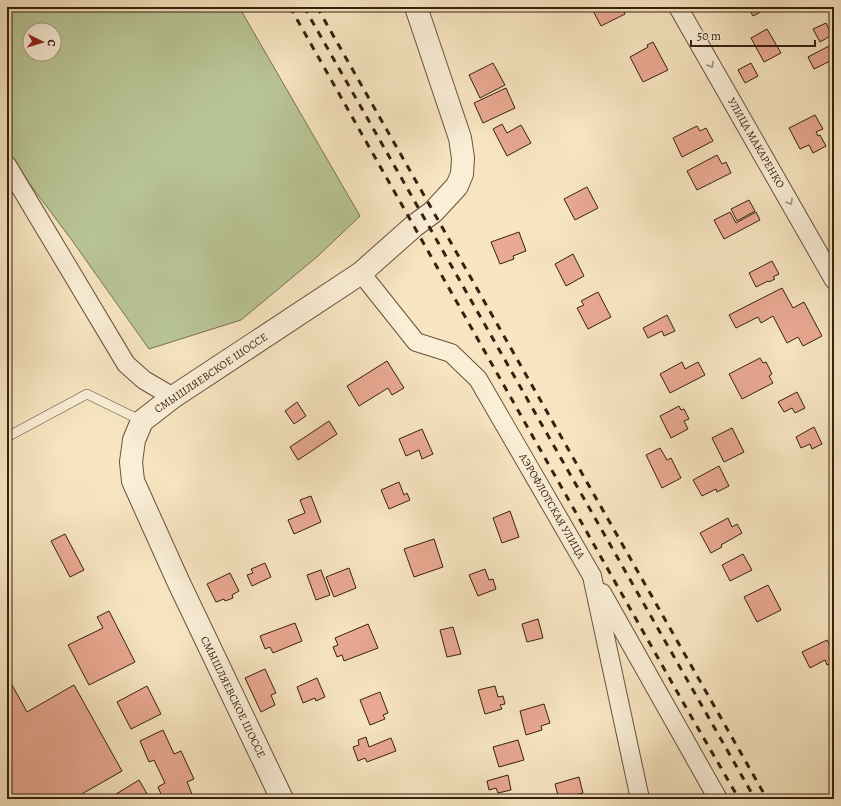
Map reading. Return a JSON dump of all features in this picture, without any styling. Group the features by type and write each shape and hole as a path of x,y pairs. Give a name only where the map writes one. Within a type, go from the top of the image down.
{"street":[{"name":"СМЫШЛЯЕВСКОЕ ШОССЕ","path":"282,799 178,581 133,481 131,462 134,440 142,421 173,397 361,273 414,226 433,212 457,186 462,174 463,158 460,138 416,7"},
{"name":"УЛИЦА МАКАРЕНКО","path":"678,7 834,280"},
{"path":"7,165 126,364 144,380 173,397"},
{"name":"АЭРОФЛОТСКАЯ УЛИЦА","path":"361,273 416,342 451,353 478,379 592,576 640,799"},
{"path":"592,576 718,799"}],"lane":[{"path":"7,437 87,394 142,421"}],"green space":[{"path":"7,7 239,7 360,216 318,256 241,320 149,349 71,239 17,167 7,148"}],"building":[{"path":"457,7 477,7 468,11 466,8 459,11"},
{"path":"591,7 622,7 625,14 601,26"},
{"path":"748,7 770,7 753,16"},
{"path":"826,23 832,35 820,42 813,29"},
{"path":"767,29 781,53 764,62 751,38"},
{"path":"653,42 668,70 643,82 630,57 648,47 647,45"},
{"path":"829,46 834,59 814,69 808,57"},
{"path":"493,63 505,85 480,98 469,75"},
{"path":"751,63 758,76 745,83 738,70"},
{"path":"506,88 515,108 483,123 474,103"},
{"path":"815,115 823,129 816,132 818,136 820,135 826,146 813,153 809,145 800,149 789,128"},
{"path":"502,124 507,133 521,125 531,143 507,156 493,129"},
{"path":"697,126 700,131 706,128 713,141 682,157 673,138"},
{"path":"717,155 722,164 726,162 731,173 697,190 687,171"},
{"path":"587,187 598,208 575,220 564,199"},
{"path":"749,200 755,211 737,221 731,209"},
{"path":"730,212 736,223 756,212 760,220 724,239 714,220"},
{"path":"519,232 526,251 513,256 514,259 500,264 491,242"},
{"path":"573,254 584,276 566,286 555,264"},
{"path":"772,261 779,274 773,277 775,279 756,287 749,273"},
{"path":"782,288 793,308 804,302 822,336 803,346 798,337 787,343 773,316 761,323 758,317 736,328 729,315"},
{"path":"598,292 611,317 588,329 577,308 584,305 581,301"},
{"path":"667,315 675,331 664,336 662,331 648,338 643,328"},
{"path":"760,358 763,363 766,362 772,374 769,376 773,383 742,399 729,374"},
{"path":"387,361 404,388 392,395 388,388 359,406 347,386"},
{"path":"682,362 685,369 698,362 705,375 670,393 660,374"},
{"path":"797,392 805,408 795,413 792,408 784,412 778,402"},
{"path":"297,402 306,416 294,424 285,411"},
{"path":"679,406 681,410 684,409 689,419 684,421 688,429 671,438 660,416"},
{"path":"329,421 337,434 298,460 290,447"},
{"path":"814,427 822,444 812,449 810,444 801,448 796,437"},
{"path":"732,428 744,452 724,462 712,438"},
{"path":"422,429 433,454 422,459 419,450 406,456 399,439"},
{"path":"660,448 667,460 671,458 681,478 662,488 646,455"},
{"path":"719,466 729,486 717,492 716,489 702,496 693,480"},
{"path":"399,482 404,495 407,493 410,500 389,509 381,490"},
{"path":"311,496 321,522 294,534 288,520 305,513 300,500"},
{"path":"510,511 519,537 502,543 493,518"},
{"path":"728,518 732,527 737,524 742,533 721,545 722,547 711,553 700,533"},
{"path":"65,534 84,570 70,577 51,541"},
{"path":"434,539 443,567 414,577 404,549"},
{"path":"743,554 752,570 730,581 722,565"},
{"path":"265,563 271,577 252,586 247,575 253,573 251,569"},
{"path":"349,568 356,588 334,597 326,577"},
{"path":"485,569 489,580 493,579 496,589 478,596 469,575"},
{"path":"321,570 330,595 316,600 307,575"},
{"path":"230,573 239,591 232,595 233,598 216,602 207,584"},
{"path":"768,585 781,610 757,622 744,597"},
{"path":"109,611 135,662 89,685 68,645 103,628 97,617"},
{"path":"538,619 543,638 527,642 522,624"},
{"path":"295,623 302,641 273,653 270,647 265,649 260,636"},
{"path":"368,624 378,648 344,661 342,655 337,657 333,647 338,645 335,638"},
{"path":"453,627 461,654 447,657 440,630"},
{"path":"827,640 834,654 834,662 827,665 825,660 810,668 802,652"},
{"path":"265,669 276,693 271,695 275,705 261,712 245,678"},
{"path":"7,676 27,712 74,685 122,771 73,799 7,799"},
{"path":"317,678 325,697 316,701 315,698 303,703 297,687"},
{"path":"147,686 161,714 131,729 117,702"},
{"path":"495,686 498,697 503,696 505,704 500,705 502,709 485,714 478,690"},
{"path":"380,692 388,713 383,715 385,719 370,725 360,700"},
{"path":"544,704 550,723 541,726 542,730 526,735 520,711"},
{"path":"163,730 174,754 181,751 194,779 187,782 194,799 163,799 158,787 165,783 154,760 149,762 140,741"},
{"path":"366,737 369,747 391,738 396,751 367,762 365,758 358,761 353,747 359,745 358,740"},
{"path":"518,740 524,760 499,767 493,747"},
{"path":"508,775 511,790 498,793 496,788 489,790 487,781"},
{"path":"579,777 583,793 559,799 555,784"},
{"path":"139,780 150,799 108,799"}],"railway":[{"path":"290,7 739,799"},
{"path":"304,7 755,799"},
{"path":"317,7 767,799"}]}
